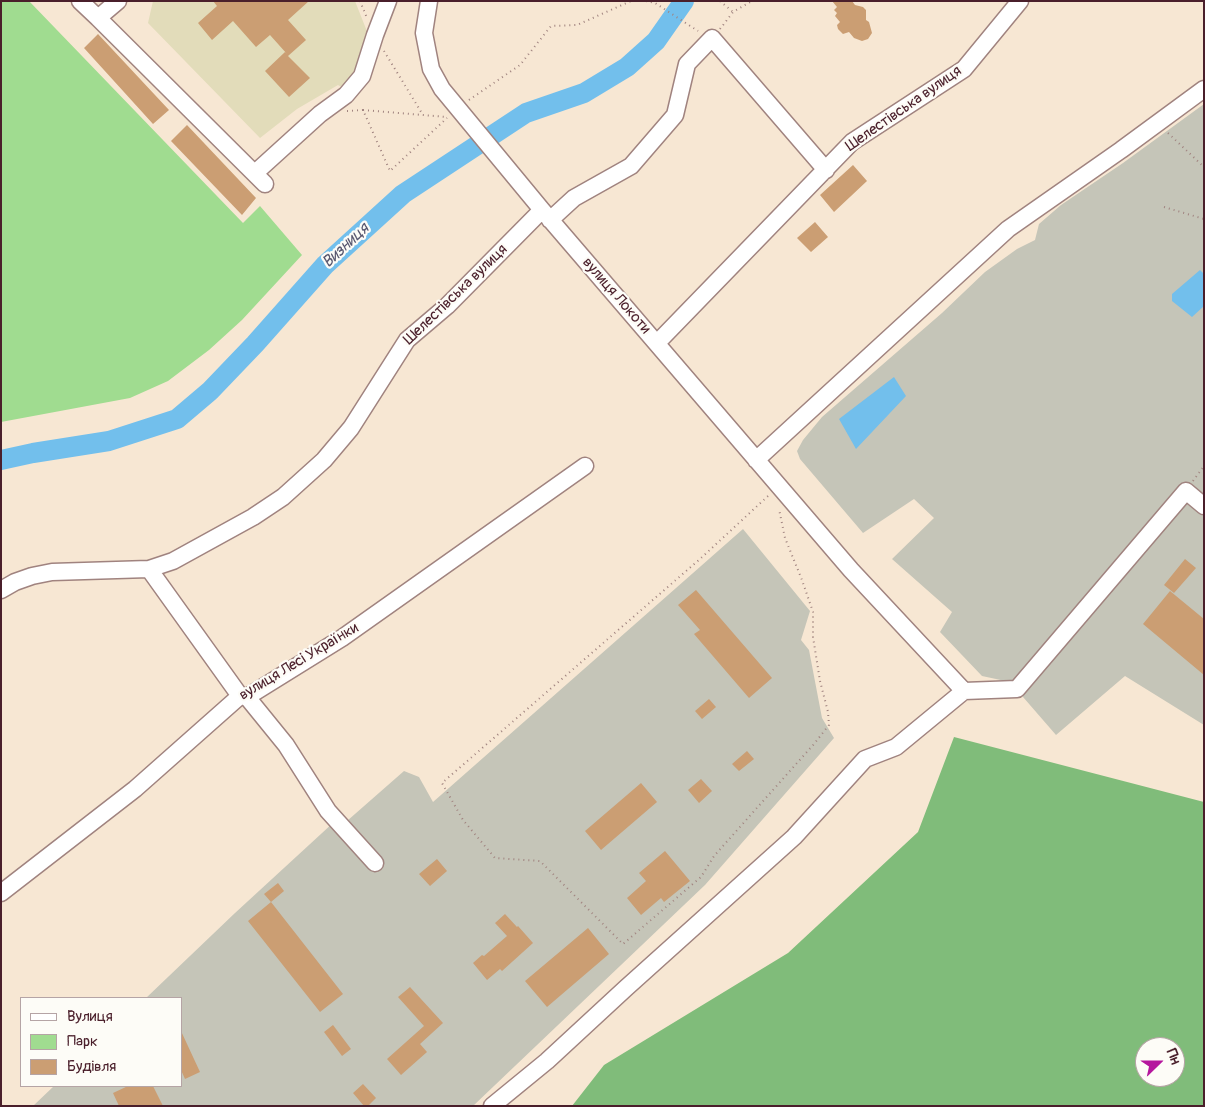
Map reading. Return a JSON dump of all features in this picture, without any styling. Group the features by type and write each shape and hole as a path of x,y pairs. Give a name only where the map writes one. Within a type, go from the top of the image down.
{"street":[{"path":"80,1 260,179 320,114 346,95 362,76 388,1"},
{"path":"98,18 118,1"},
{"name":"вулиця Локоти","path":"429,1 424,33 432,70 442,89 546,215 851,570 964,690"},
{"name":"Шелестівська вулиця","path":"656,343 852,142 964,69 1020,1"},
{"name":"Шелестівська вулиця","path":"1,590 15,582 32,576 52,572 149,569 173,562 253,517 284,497 324,460 351,428 407,340 546,215 631,166 675,115 688,64 712,38 826,170"},
{"path":"756,460 1008,229 1204,89"},
{"name":"вулиця Лесі Українки","path":"1,893 136,789 243,696 342,638 585,466"},
{"path":"492,1106 547,1061 794,836 865,758 896,747 964,690 1017,689 1186,491 1204,506"},
{"path":"149,569 243,696 286,746 328,812 375,863"}],"path":[{"path":"360,1 375,35 423,115"},
{"path":"460,111 520,65 551,26 577,24 631,1"},
{"path":"646,1 654,2 695,30"},
{"path":"720,1 733,12 752,1"},
{"path":"346,112 362,110 448,117 390,171 362,110"},
{"path":"1158,123 1204,167"},
{"path":"1164,207 1204,219"},
{"path":"1186,491 1204,466"},
{"path":"779,486 700,559 442,783 462,820 495,858 540,860 623,944 701,877 714,856 829,725 813,637 813,612 785,538 779,505"}],"shaded area":[{"path":"153,1 355,1 370,39 358,73 345,89 338,85 297,109 260,138 148,23"},
{"path":"1204,104 1204,725 1125,676 1056,735 1010,682 982,676 940,632 952,612 892,559 934,518 914,499 863,533 800,459 797,451 803,440 822,417 942,313 985,272 1017,249 1035,240 1039,224 1061,205"},
{"path":"743,529 810,611 801,640 809,650 822,718 834,738 705,885 473,1106 33,1106 53,1087 182,1087 182,997 147,997 334,822 339,828 404,771 419,777 433,802"}],"green space":[{"path":"1,1 29,1 243,223 260,206 302,255 242,320 209,350 168,381 130,398 1,422"},
{"path":"954,737 1204,802 1204,1106 572,1106 604,1065 788,953 918,832"}],"water":[{"path":"1200,270 1204,274 1204,306 1192,317 1172,301 1172,294"},
{"path":"894,377 906,396 856,449 839,419"}],"building":[{"path":"213,1 309,1 288,20 306,40 288,56 310,78 289,97 265,71 285,52 287,54 270,35 256,47 233,21 212,40 198,23 217,6"},
{"path":"832,1 852,1 855,5 866,10 866,20 869,22 872,33 868,39 862,41 854,38 849,32 843,34 838,29 837,25 840,22 835,16 837,13 834,10 837,7"},
{"path":"98,34 169,110 153,124 84,48"},
{"path":"187,125 256,198 242,215 171,141"},
{"path":"853,165 867,181 834,212 820,195"},
{"path":"815,222 828,237 811,252 797,238"},
{"path":"1185,559 1196,568 1174,593 1164,585"},
{"path":"696,590 772,678 749,698 694,634 700,630 678,605"},
{"path":"1170,591 1204,619 1204,675 1143,624"},
{"path":"709,699 716,707 702,719 695,711"},
{"path":"747,751 754,759 739,771 732,764"},
{"path":"701,779 712,791 699,803 688,790"},
{"path":"641,783 657,802 601,850 585,831"},
{"path":"665,851 690,881 664,902 661,898 641,915 627,898 646,881 639,873"},
{"path":"437,859 447,871 430,886 419,874"},
{"path":"278,883 284,891 271,902 264,894"},
{"path":"271,902 343,994 320,1012 248,921"},
{"path":"505,914 533,943 502,971 500,969 487,980 473,963 507,936 495,923"},
{"path":"588,928 609,954 547,1007 525,981"},
{"path":"410,987 443,1023 420,1044 427,1052 401,1075 387,1059 424,1026 398,997"},
{"path":"333,1025 351,1049 342,1056 324,1032"},
{"path":"182,1033 200,1072 185,1079 182,1072"},
{"path":"363,1084 376,1098 368,1106 364,1106 353,1093"},
{"path":"126,1087 154,1087 163,1106 119,1106 113,1093"}],"waterway":[{"name":"Визниця","path":"1,460 109,441 177,419 210,391 255,344 325,265 403,194 526,113 584,93 627,67 656,41 684,1"}]}
